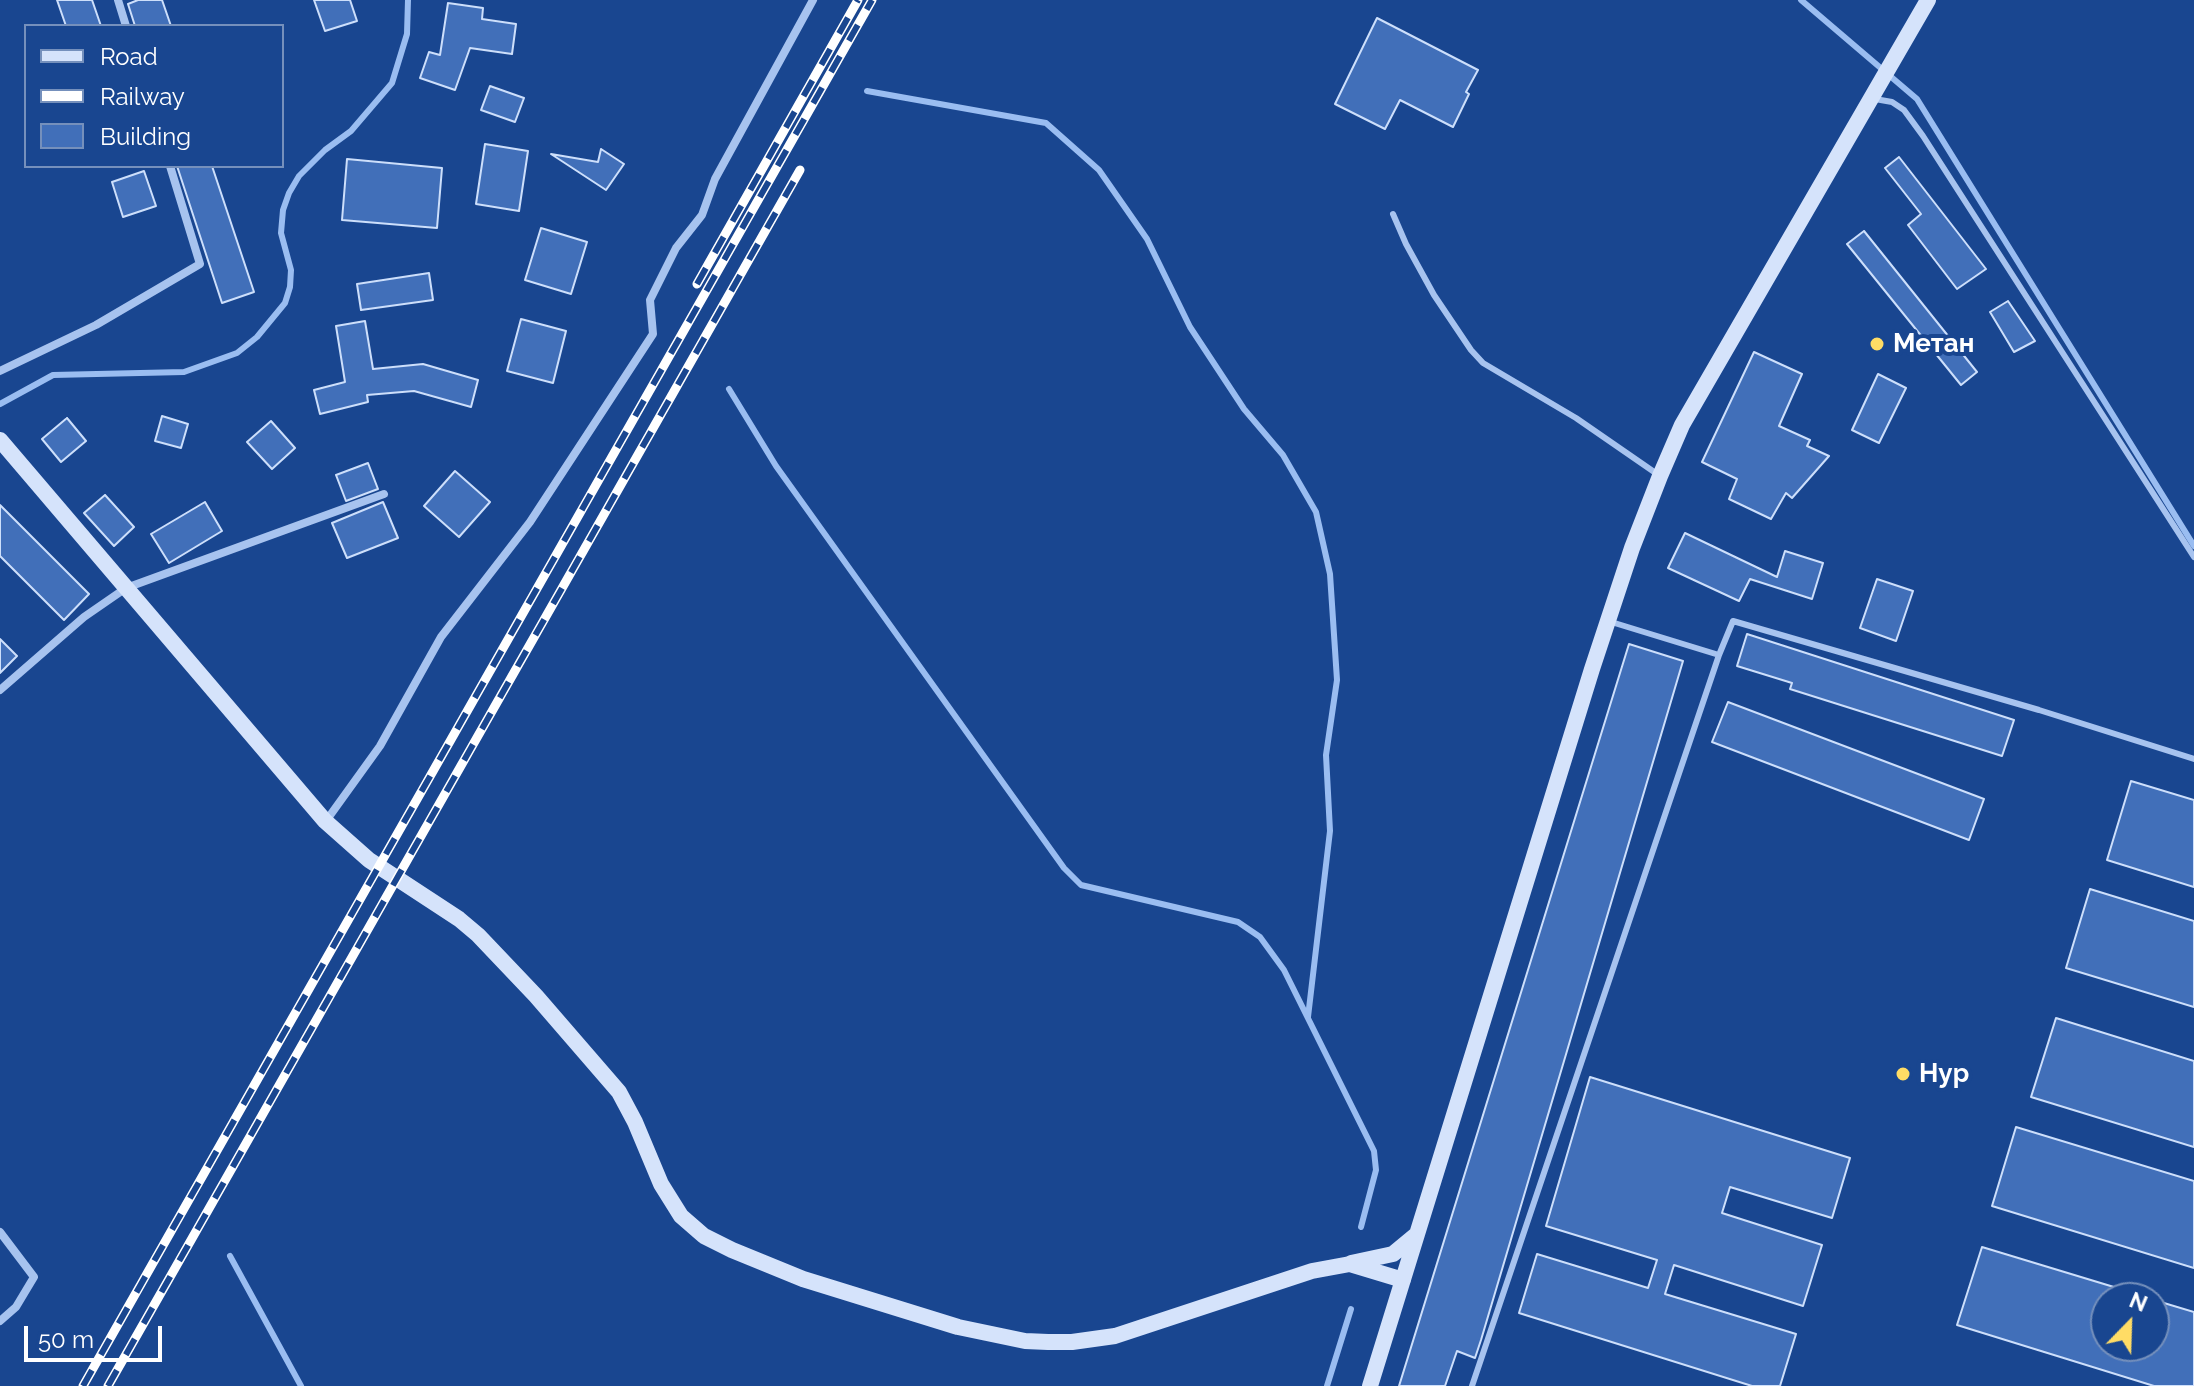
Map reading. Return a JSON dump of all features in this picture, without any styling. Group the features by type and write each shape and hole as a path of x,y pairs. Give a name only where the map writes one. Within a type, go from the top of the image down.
{"main road":[{"path":"1370,1386 1608,621 1660,476 1682,425 1928,0"},
{"path":"1,442 325,821 369,860 459,919 498,955 619,1092 635,1122 653,1169 681,1216 704,1236 803,1279 958,1327 1025,1341 1072,1342 1115,1336 1312,1271 1393,1254 1417,1233"},
{"path":"1350,1264 1403,1280"}],"street":[{"path":"118,0 125,24"},
{"path":"325,821 380,746 441,637 530,522 653,334 650,300 676,248 702,215 715,179 813,0"},
{"path":"0,371 96,325 200,264 171,168"},
{"path":"0,690 84,617 126,588 384,494"},
{"path":"0,1232 34,1277 16,1307 0,1321"}],"lane":[{"path":"1874,94 1904,110 1923,136 2194,557"},
{"path":"1393,214 1434,295 1483,363 1576,418 1660,476"},
{"path":"1608,621 1719,655"},
{"path":"1472,1386 1733,621 2039,710 2194,759"}],"building":[{"path":"57,0 92,0 100,24 65,24"},
{"path":"138,0 162,0 170,24 134,24 128,4"},
{"path":"314,0 350,0 357,21 325,31"},
{"path":"448,3 483,8 482,19 516,24 512,54 470,48 455,90 420,78 429,52 440,55"},
{"path":"1377,18 1478,70 1453,127 1400,100 1385,129 1335,104"},
{"path":"490,86 524,98 515,122 481,110"},
{"path":"485,144 528,151 519,211 476,204"},
{"path":"601,149 624,164 606,190 551,154 598,162"},
{"path":"1899,157 1986,269 1957,289 1908,225 1921,214 1885,168"},
{"path":"347,159 442,168 437,228 342,220"},
{"path":"178,168 213,168 254,292 222,303"},
{"path":"144,171 156,206 123,217 112,182"},
{"path":"541,228 587,242 571,294 525,280"},
{"path":"1864,231 1977,372 1961,385 1847,244"},
{"path":"429,273 433,300 361,310 357,284"},
{"path":"2008,301 2035,341 2014,352 1990,312"},
{"path":"521,319 566,331 553,383 507,371"},
{"path":"365,321 373,369 423,364 478,380 471,407 414,391 367,395 368,402 320,414 314,390 345,382 336,326"},
{"path":"1754,352 1802,374 1779,426 1810,440 1807,446 1829,456 1792,498 1786,493 1771,519 1729,499 1737,479 1702,462"},
{"path":"1878,374 1906,388 1879,443 1852,430"},
{"path":"162,416 188,424 181,448 155,441"},
{"path":"67,418 86,441 61,462 42,439"},
{"path":"271,421 295,448 272,469 247,442"},
{"path":"368,463 378,489 346,501 336,475"},
{"path":"455,471 490,502 459,537 424,506"},
{"path":"105,495 134,527 114,546 84,513"},
{"path":"205,502 222,531 169,563 151,534"},
{"path":"383,502 398,538 347,558 332,523"},
{"path":"0,505 89,594 64,620 0,556"},
{"path":"1685,533 1777,577 1785,551 1823,563 1812,599 1750,579 1739,601 1668,568"},
{"path":"1877,579 1913,591 1896,641 1860,628"},
{"path":"1747,634 2014,720 2002,756 1790,689 1792,683 1737,666"},
{"path":"0,639 17,656 0,673"},
{"path":"1629,644 1683,661 1481,1340 1475,1358 1457,1351 1445,1386 1399,1386"},
{"path":"1728,702 1984,799 1969,840 1712,742"},
{"path":"2131,781 2194,800 2194,887 2107,860"},
{"path":"2090,889 2194,921 2194,1007 2066,968"},
{"path":"2056,1018 2194,1061 2194,1147 2031,1097"},
{"path":"1590,1077 1850,1158 1832,1218 1730,1187 1722,1213 1822,1245 1803,1306 1674,1265 1665,1294 1796,1334 1780,1386 1752,1386 1519,1313 1537,1254 1648,1288 1657,1260 1546,1226"},
{"path":"2016,1127 2194,1181 2194,1268 1992,1206"},
{"path":"1982,1247 2097,1282 2090,1282 2090,1362 2170,1362 2170,1305 2194,1312 2194,1386 2154,1386 1957,1325"}],"waterway":[{"path":"0,404 53,375 184,372 237,353 257,337 285,303 290,287 291,270 281,233 283,210 289,193 299,176 325,150 351,131 392,83 407,34 408,0"},
{"path":"1801,0 1917,99 2194,546"},
{"path":"867,91 1046,123 1099,170 1147,239 1190,327 1244,409 1283,455 1316,512 1330,574 1337,680 1326,755 1330,831 1308,1017"},
{"path":"729,389 776,466 1064,868 1081,885 1238,922 1260,937 1284,970 1374,1151 1376,1170 1361,1227"},
{"path":"230,1256 301,1386"},
{"path":"1327,1386 1351,1309"}],"railway":[{"path":"697,284 858,0"},
{"path":"83,1386 872,0"},
{"path":"108,1386 800,170"}],"place":[{"name":"Метан","path":"1877,344"},
{"name":"Нур","path":"1903,1074"}]}
